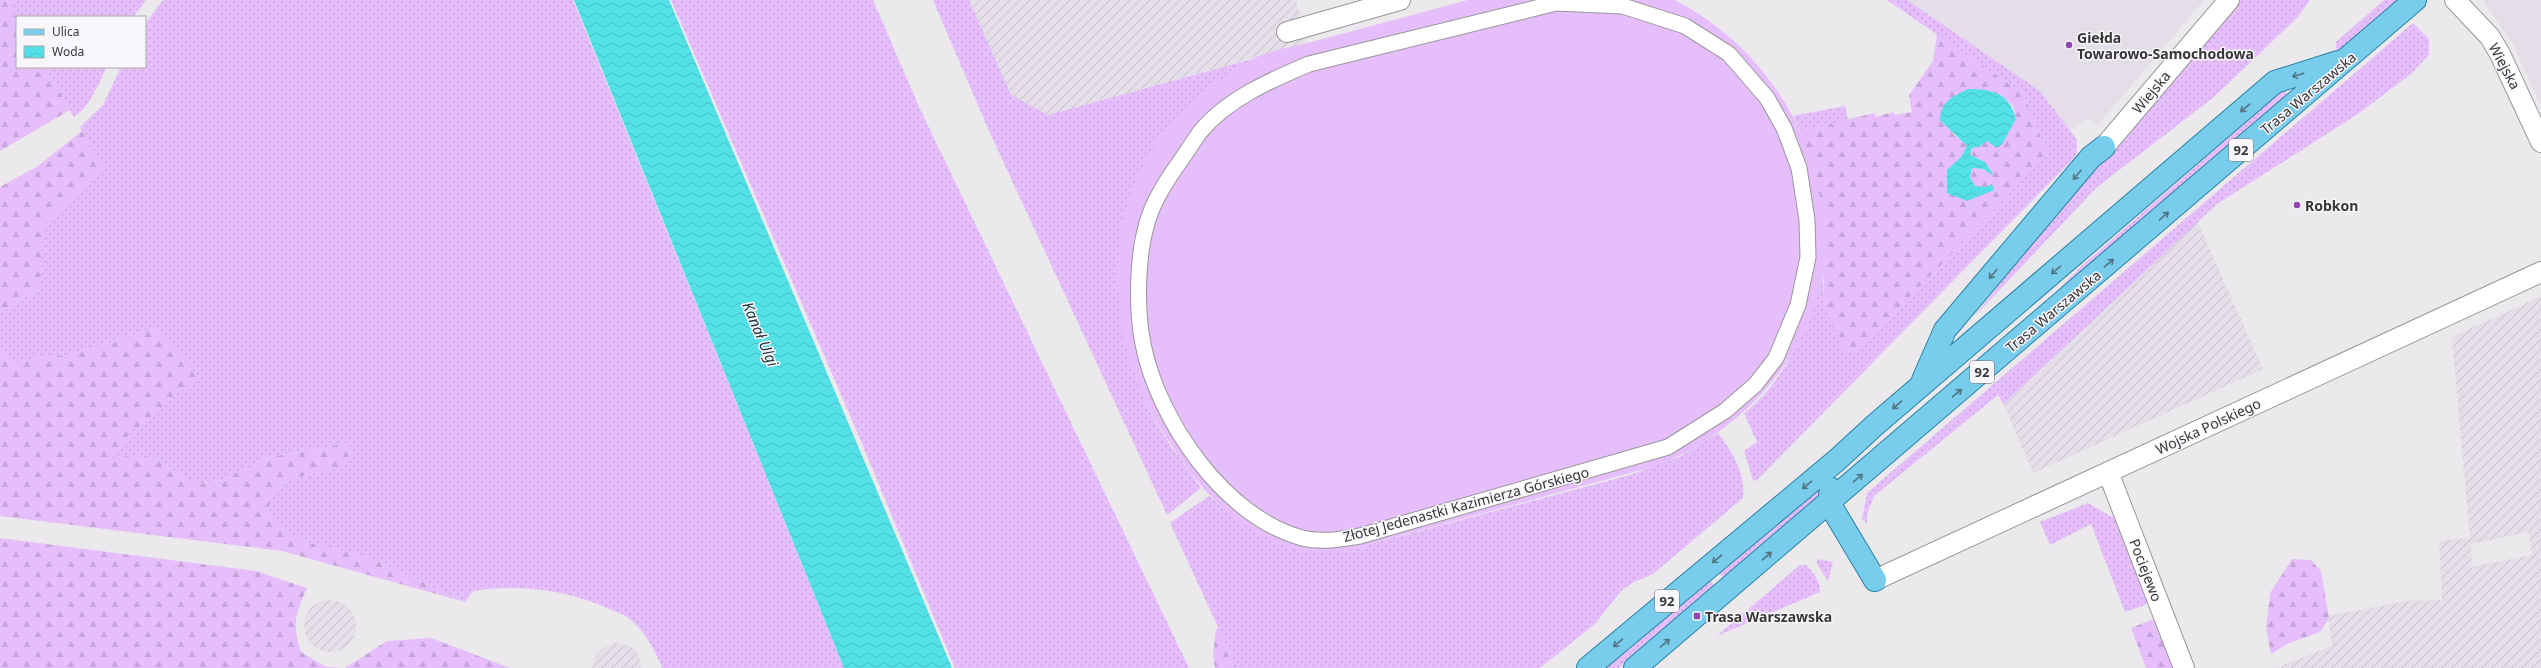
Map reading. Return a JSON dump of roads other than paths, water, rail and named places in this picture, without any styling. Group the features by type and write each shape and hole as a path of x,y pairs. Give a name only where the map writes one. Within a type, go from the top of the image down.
{"main road":[{"name":"Trasa Warszawska","path":"1635,668 2348,59 2414,0"},
{"name":"Trasa Warszawska","path":"1588,668 1837,460 1920,385 2275,82 2348,59"},
{"path":"1920,385 1945,330 2092,157 2104,147"},
{"path":"1837,460 1829,503 1875,580"}],"street":[{"path":"1287,32 1400,0"},
{"name":"Wiejska","path":"2104,147 2229,0"},
{"name":"Wiejska","path":"2456,0 2490,37 2500,54 2541,142"},
{"name":"Złotej Jedenastki Kazimierza Górskiego","path":"1556,4 1623,6 1685,26 1729,54 1767,98 1784,128 1799,168 1807,220 1808,257 1798,305 1776,358 1756,385 1725,411 1668,447 1360,536 1332,540 1304,538 1276,529 1244,509 1210,476 1182,436 1157,388 1143,345 1139,308 1142,255 1147,222 1165,182 1201,132 1241,98 1272,79 1309,64 1556,4"},
{"name":"Wojska Polskiego","path":"1875,580 2541,272"},
{"name":"Pociejewo","path":"2108,472 2184,668"}],"water":[{"name":"Kanał Ulgi","path":"574,0 669,0 952,668 844,668"},
{"path":"1968,89 1985,90 1999,94 2009,103 2016,119 2002,144 1997,148 1987,141 1979,147 1972,148 1970,155 1985,162 1994,176 1983,169 1972,168 1970,177 1975,186 1986,187 1992,184 1994,190 1967,201 1947,193 1947,170 1961,157 1967,146 1940,120 1943,108 1948,100"}],"place":[{"name":"Giełda Towarowo-Samochodowa","path":"2069,45"},
{"name":"Robkon","path":"2297,205"},
{"name":"Trasa Warszawska","path":"1697,616"}]}
